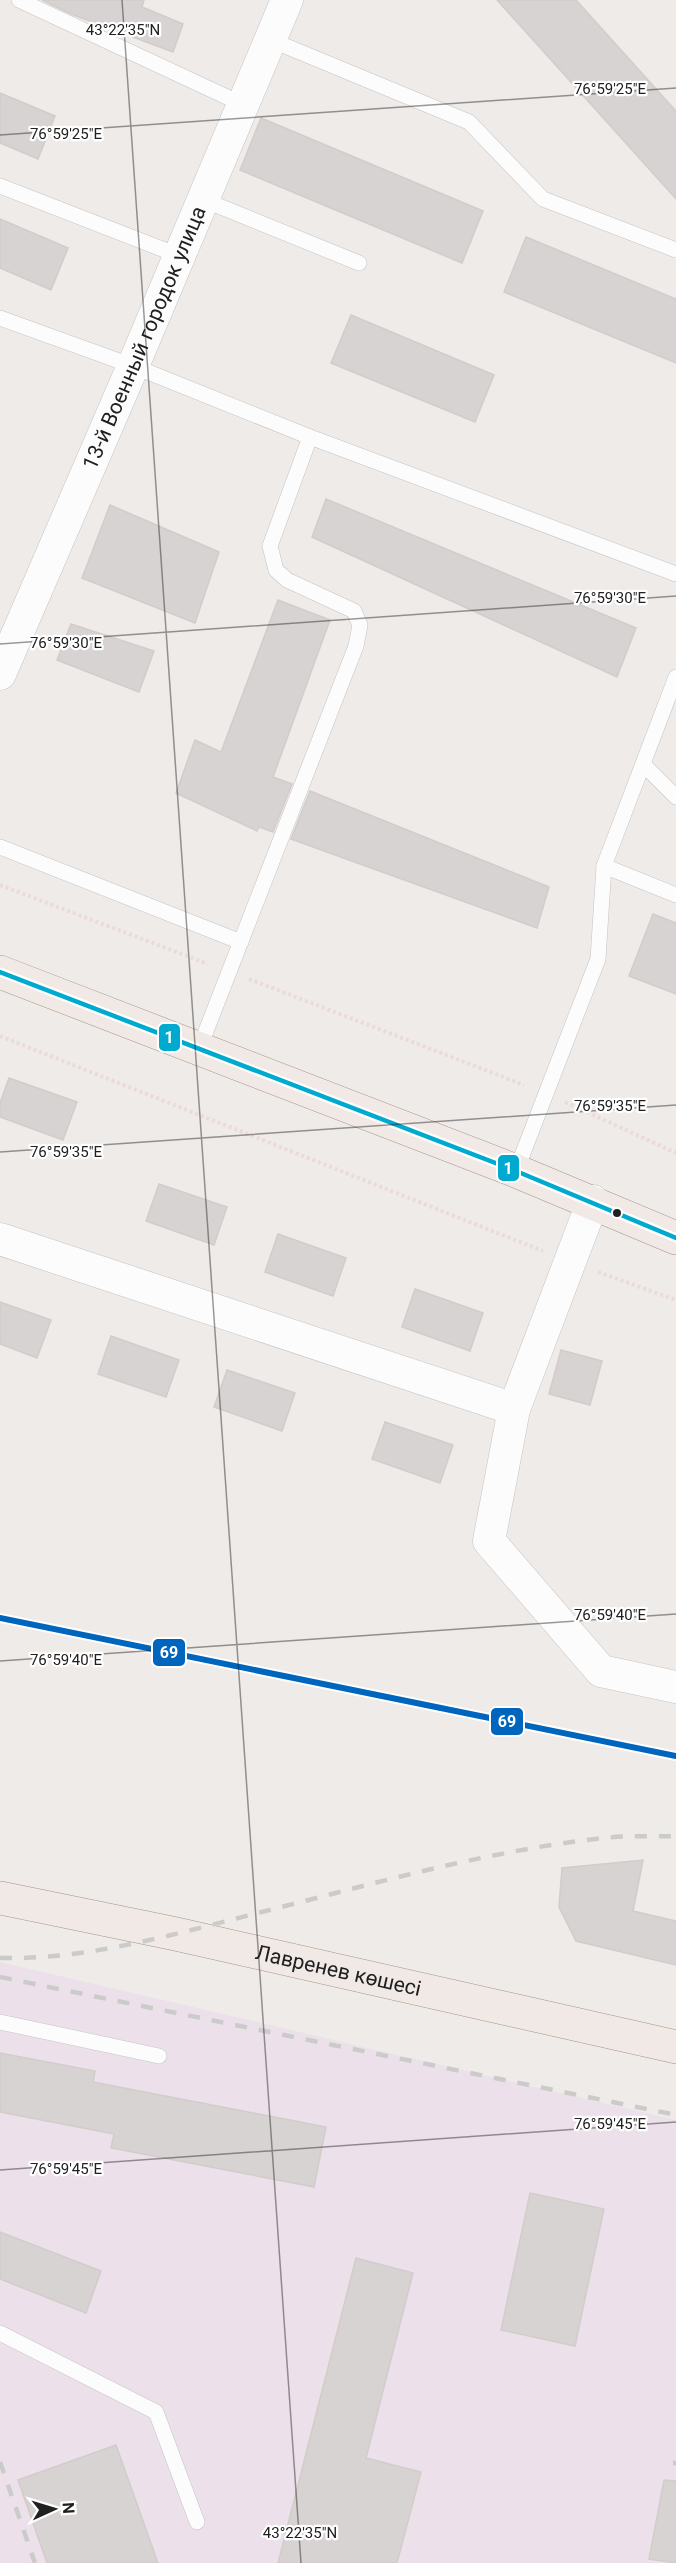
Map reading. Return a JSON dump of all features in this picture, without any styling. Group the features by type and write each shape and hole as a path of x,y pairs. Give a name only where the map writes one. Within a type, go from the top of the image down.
{"main road":[{"path":"0,972 593,1201 676,1238"},
{"name":"Лавренев көшесі","path":"0,1898 188,1937 676,2047"}],"street":[{"name":"13-й Военный городок улица","path":"0,674 204,200 287,0"},
{"path":"593,1201 513,1409 489,1541 601,1671 676,1687"},
{"path":"0,1239 513,1409"}],"lane":[{"path":"19,0 244,105"},
{"path":"271,40 469,122 543,199 676,250"},
{"path":"0,186 180,256"},
{"path":"204,200 359,263"},
{"path":"0,318 133,366 310,436 676,574"},
{"path":"199,1049 356,646 360,625 354,611 287,579 276,570 270,546 310,436"},
{"path":"516,1171 598,959 604,866 676,677"},
{"path":"643,765 676,797"},
{"path":"0,847 241,942"},
{"path":"604,866 676,895"},
{"path":"0,2022 159,2056"},
{"path":"0,2333 156,2412 197,2522"}],"path":[{"path":"0,885 546,1094 676,1152"},
{"path":"0,1036 570,1262 676,1300"}],"shaded area":[{"path":"0,1962 676,2120 676,2563 0,2563"}],"building":[{"path":"42,0 144,0 142,7 183,24 173,52 71,14"},
{"path":"497,0 576,0 676,111 676,199"},
{"path":"0,93 55,116 38,159 0,143"},
{"path":"261,118 483,211 462,263 240,170"},
{"path":"0,219 68,248 51,290 0,268"},
{"path":"526,237 676,299 676,363 504,292"},
{"path":"351,315 494,375 475,422 331,363"},
{"path":"326,499 636,628 617,677 312,537"},
{"path":"110,505 219,552 195,623 82,578"},
{"path":"278,600 330,620 273,777 292,784 273,832 259,827 257,831 176,793 195,740 221,752"},
{"path":"71,624 154,651 139,692 57,660"},
{"path":"310,791 549,887 537,928 291,839"},
{"path":"653,914 676,923 676,994 629,976"},
{"path":"9,1078 77,1102 63,1140 0,1117 0,1103"},
{"path":"159,1184 227,1207 214,1245 146,1221"},
{"path":"278,1234 346,1258 333,1296 265,1272"},
{"path":"415,1289 483,1313 470,1351 402,1327"},
{"path":"0,1302 51,1320 37,1358 0,1344"},
{"path":"111,1336 179,1360 166,1397 98,1374"},
{"path":"561,1350 602,1361 590,1405 549,1394"},
{"path":"227,1370 295,1393 282,1431 214,1407"},
{"path":"385,1422 453,1445 440,1483 372,1459"},
{"path":"643,1860 633,1911 676,1921 676,1965 576,1941 559,1907 562,1868"},
{"path":"0,2053 95,2071 93,2082 326,2127 314,2187 111,2148 114,2134 0,2112"},
{"path":"530,2193 604,2209 575,2346 501,2330"},
{"path":"0,2232 101,2271 86,2313 0,2279"},
{"path":"356,2258 413,2273 366,2458 421,2472 397,2563 278,2563"},
{"path":"116,2445 158,2563 47,2563 18,2480"},
{"path":"664,2480 676,2481 676,2563 649,2559"}],"railway":[{"path":"0,1958 64,1955 128,1945 427,1870 515,1851 612,1837 676,1836"},
{"path":"0,1977 676,2115"},
{"path":"0,2462 35,2563"}],"transit line":[{"name":"1","path":"0,972 516,1171 676,1238"},
{"name":"69","path":"0,1618 676,1756"}]}
